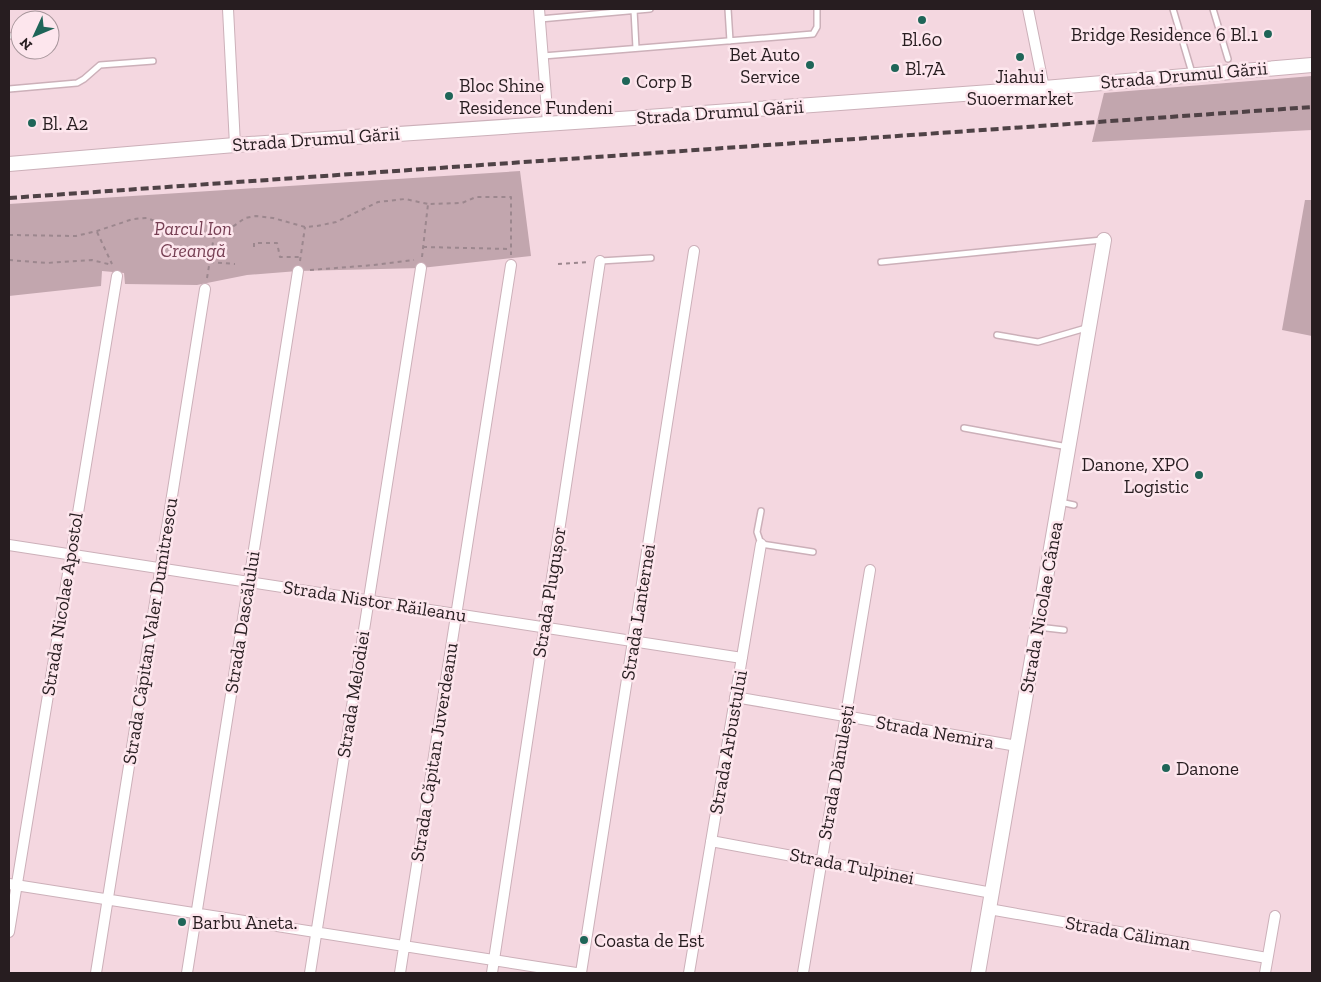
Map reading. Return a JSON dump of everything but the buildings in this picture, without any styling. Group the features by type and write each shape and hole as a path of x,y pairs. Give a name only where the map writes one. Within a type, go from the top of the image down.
{"street":[{"path":"228,9 235,145"},
{"path":"1028,9 1044,88"},
{"path":"540,14 548,123"},
{"name":"Strada Drumul Gării","path":"9,164 235,145 1044,88 1312,65"},
{"name":"Strada Nicolae Cânea","path":"978,973 1104,240"},
{"name":"Strada Lanternei","path":"581,973 694,251"},
{"name":"Strada Plugușor","path":"492,973 600,262"},
{"name":"Strada Căpitan Juverdeanu","path":"400,973 511,265"},
{"name":"Strada Melodiei","path":"310,973 421,268"},
{"name":"Strada Dascălului","path":"187,973 298,271"},
{"name":"Strada Nicolae Apostol","path":"9,932 12,884 71,554 116,276"},
{"name":"Strada Căpitan Valer Dumitrescu","path":"96,973 205,289"},
{"name":"Strada Arbustului","path":"689,973 761,544"},
{"name":"Strada Nistor Răileanu","path":"9,545 742,658"},
{"name":"Strada Dănulești","path":"802,973 870,570"},
{"name":"Strada Nemira","path":"735,697 1017,746"},
{"name":"Strada Tulpinei","path":"711,841 992,893"},
{"path":"12,884 576,973"},
{"name":"Strada Căliman","path":"989,909 1268,958"},
{"path":"1265,973 1275,916"}],"lane":[{"path":"540,14 650,9"},
{"path":"728,9 730,40"},
{"path":"543,56 813,34 817,27 817,9"},
{"path":"1173,9 1192,75"},
{"path":"1213,9 1228,59"},
{"path":"634,10 636,48"},
{"path":"9,90 77,83 100,65 153,61"},
{"path":"881,262 1104,240"},
{"path":"600,262 651,258"},
{"path":"998,335 1038,342 1089,328"},
{"path":"964,428 1069,448"},
{"path":"1059,502 1074,505"},
{"name":"Strada Arbustului","path":"761,511 758,532 761,544"},
{"path":"761,544 812,552"},
{"path":"1038,626 1064,630"}],"path":[{"path":"9,235 76,236 133,220 148,218 175,229 197,235 214,236 231,228 245,218 256,216 273,218 305,227 336,222 378,202 405,199 428,204 462,203 476,197 511,197 511,265"},
{"path":"305,227 298,271 422,259 428,204"},
{"path":"96,231 116,276"},
{"path":"205,289 214,236"},
{"path":"254,247 254,243 277,243 280,258 300,257"},
{"path":"423,247 511,249"},
{"path":"9,260 47,263 92,260 112,265"},
{"path":"210,262 235,264"},
{"path":"558,264 600,262"}],"green space":[{"path":"1312,76 1312,130 1092,142 1104,93"},
{"name":"Parcul Ion Creangă","path":"520,171 531,256 421,268 298,271 247,275 197,285 125,284 124,273 102,271 101,286 9,296 9,204"},
{"path":"1305,200 1312,200 1312,336 1282,330"}],"railway":[{"path":"9,198 1312,107"}],"place":[{"name":"Bl.60","path":"922,20"},
{"name":"Bridge Residence 6 Bl.1","path":"1268,34"},
{"name":"Jiahui Suoermarket","path":"1020,57"},
{"name":"Bet Auto Service","path":"810,65"},
{"name":"Bl.7A","path":"895,68"},
{"name":"Corp B","path":"626,81"},
{"name":"Bloc Shine Residence Fundeni","path":"449,96"},
{"name":"Bl. A2","path":"32,123"},
{"name":"Danone, XPO Logistic","path":"1199,475"},
{"name":"Danone","path":"1166,768"},
{"name":"Barbu Aneta.","path":"182,922"},
{"name":"Coasta de Est","path":"584,940"}]}
